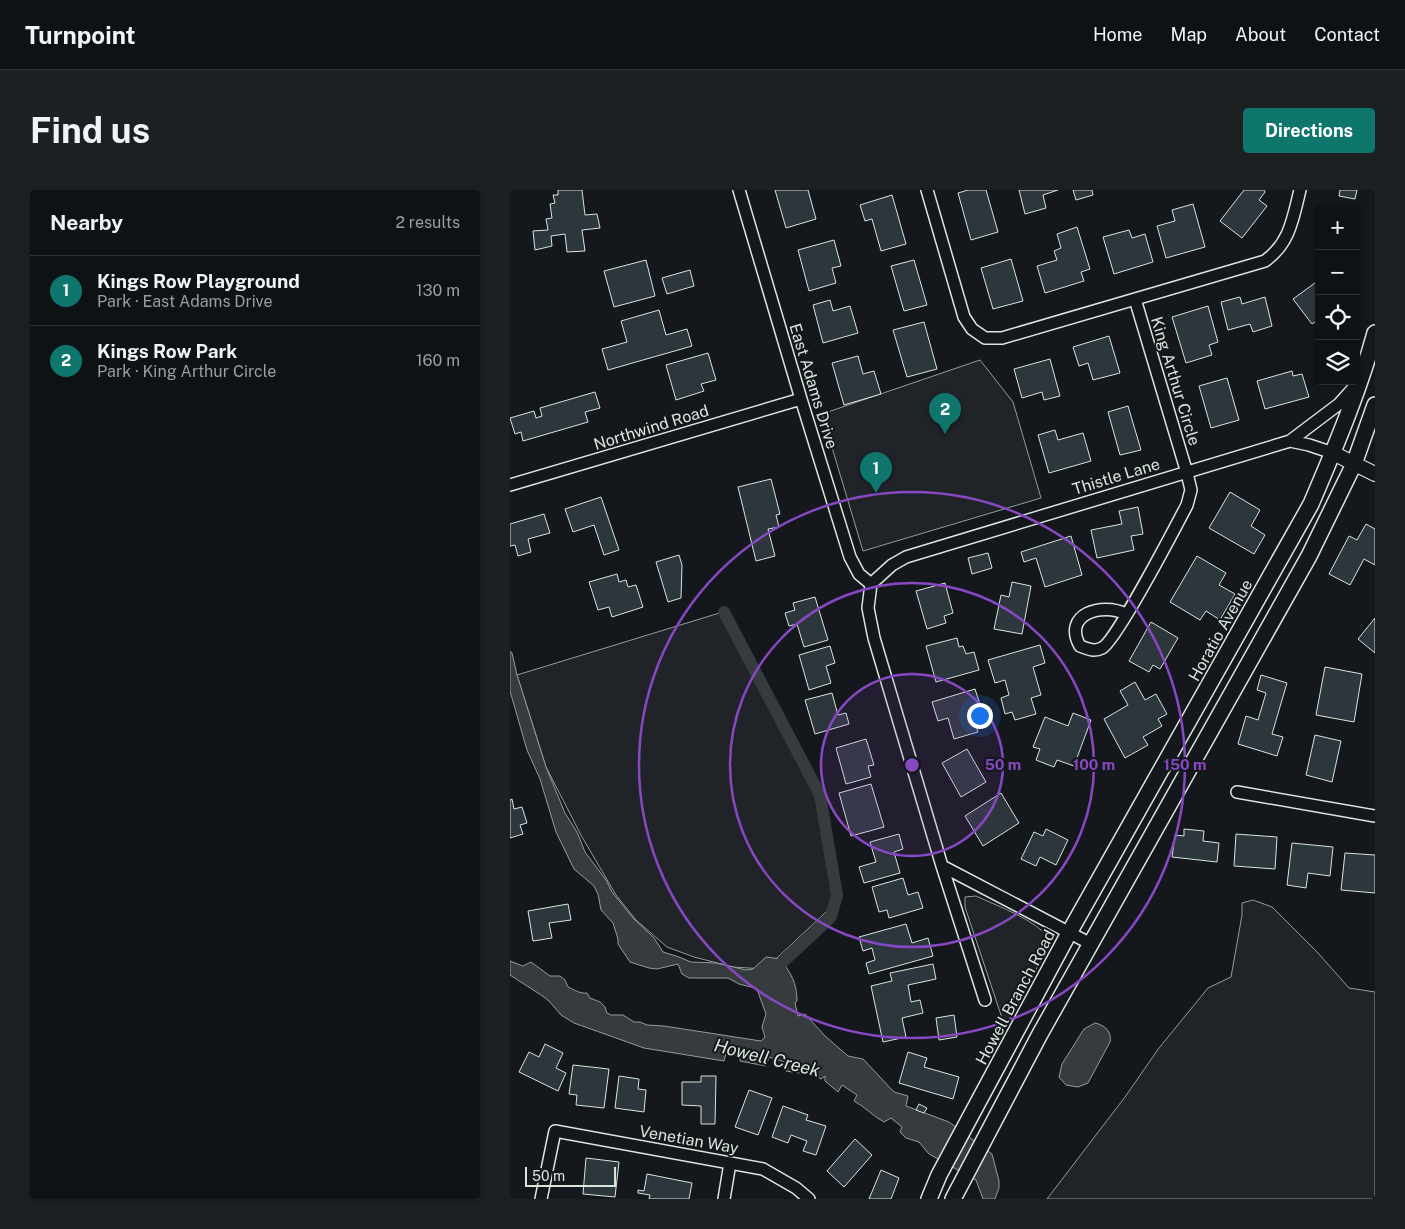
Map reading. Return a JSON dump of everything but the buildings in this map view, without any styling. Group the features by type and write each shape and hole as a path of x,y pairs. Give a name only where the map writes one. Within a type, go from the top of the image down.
{"main road":[{"name":"Horatio Avenue","path":"1360,380 1375,333"},
{"name":"Horatio Avenue","path":"1070,933 1311,504 1333,453 1358,385"},
{"path":"953,1199 1040,1034 1309,556 1354,464 1375,405"},
{"path":"1204,695 1224,707"},
{"name":"Howell Branch Road","path":"929,1199 939,1175 1070,933"}],"street":[{"name":"East Adams Drive","path":"739,190 800,399 850,557 860,574 871,584"},
{"name":"King Arthur Circle","path":"927,190 964,317 972,329 985,338 1002,338 1265,261 1276,253 1283,244 1292,222 1300,190"},
{"name":"King Arthur Circle","path":"1126,614 1116,610 1100,610 1084,615 1076,624 1075,637 1080,646 1093,651 1104,648 1112,638 1126,614 1187,505 1191,490 1135,299"},
{"path":"1290,441 1339,404 1356,385"},
{"name":"Northwind Road","path":"510,485 800,399"},
{"name":"Thistle Lane","path":"871,584 892,565 906,557 1290,441"},
{"path":"1290,441 1333,453 1375,474"},
{"path":"871,584 868,608 874,638 942,866 985,1000"},
{"path":"1237,792 1375,816"},
{"name":"Howell Branch Road","path":"942,866 1070,933"},
{"path":"1070,933 1091,944"},
{"name":"Venetian Way","path":"541,1199 555,1131 764,1170 796,1188 809,1199"},
{"path":"724,1199 730,1163"}],"shaded area":[{"path":"980,360 1013,402 1041,498 863,551 822,414"},
{"path":"726,611 820,794 838,901 765,969 733,967 694,957 667,947 636,920 616,895 582,837 546,767 517,675"},
{"path":"976,896 1026,920 1052,940 1005,1027 965,907 965,897"},
{"path":"1253,900 1272,907 1318,953 1349,988 1375,992 1375,1199 1047,1199 1125,1097 1159,1048 1208,988 1231,977 1242,915 1242,903"}],"water":[{"name":"Howell Creek","path":"510,651 546,767 565,813 577,832 585,852 606,880 612,892 633,918 654,938 663,952 691,962 716,963 746,970 753,969 766,957 780,959 795,983 797,1001 795,1003 798,1016 805,1014 825,1036 848,1056 863,1059 894,1092 908,1096 906,1106 949,1122 992,1154 999,1181 999,1188 995,1199 983,1199 976,1180 929,1154 919,1142 906,1138 900,1132 902,1127 891,1118 884,1122 876,1117 854,1101 857,1095 842,1085 838,1092 825,1081 825,1076 821,1079 810,1073 786,1071 788,1063 769,1057 766,1066 740,1061 740,1056 726,1053 724,1061 644,1048 574,1023 561,1015 541,995 510,975 510,961 523,966 531,962 550,976 560,976 565,980 568,987 587,993 590,998 600,1002 605,1007 607,1013 611,1015 623,1015 634,1022 647,1025 761,1041 765,1037 762,1027 766,1014 755,988 739,984 728,978 689,978 682,974 678,964 657,969 630,962 618,944 613,923 601,910 598,894 594,886 574,869 556,832 540,779 527,750 510,691"},
{"path":"1095,1023 1102,1025 1107,1030 1110,1035 1110,1042 1088,1083 1078,1087 1066,1085 1059,1077 1062,1064 1084,1029"}],"waterway":[{"path":"724,612 820,795 837,895 831,917 771,973"}],"place":[{"name":"Kings Row Park","path":"945,434"},
{"name":"Kings Row Playground","path":"876,493"}]}
